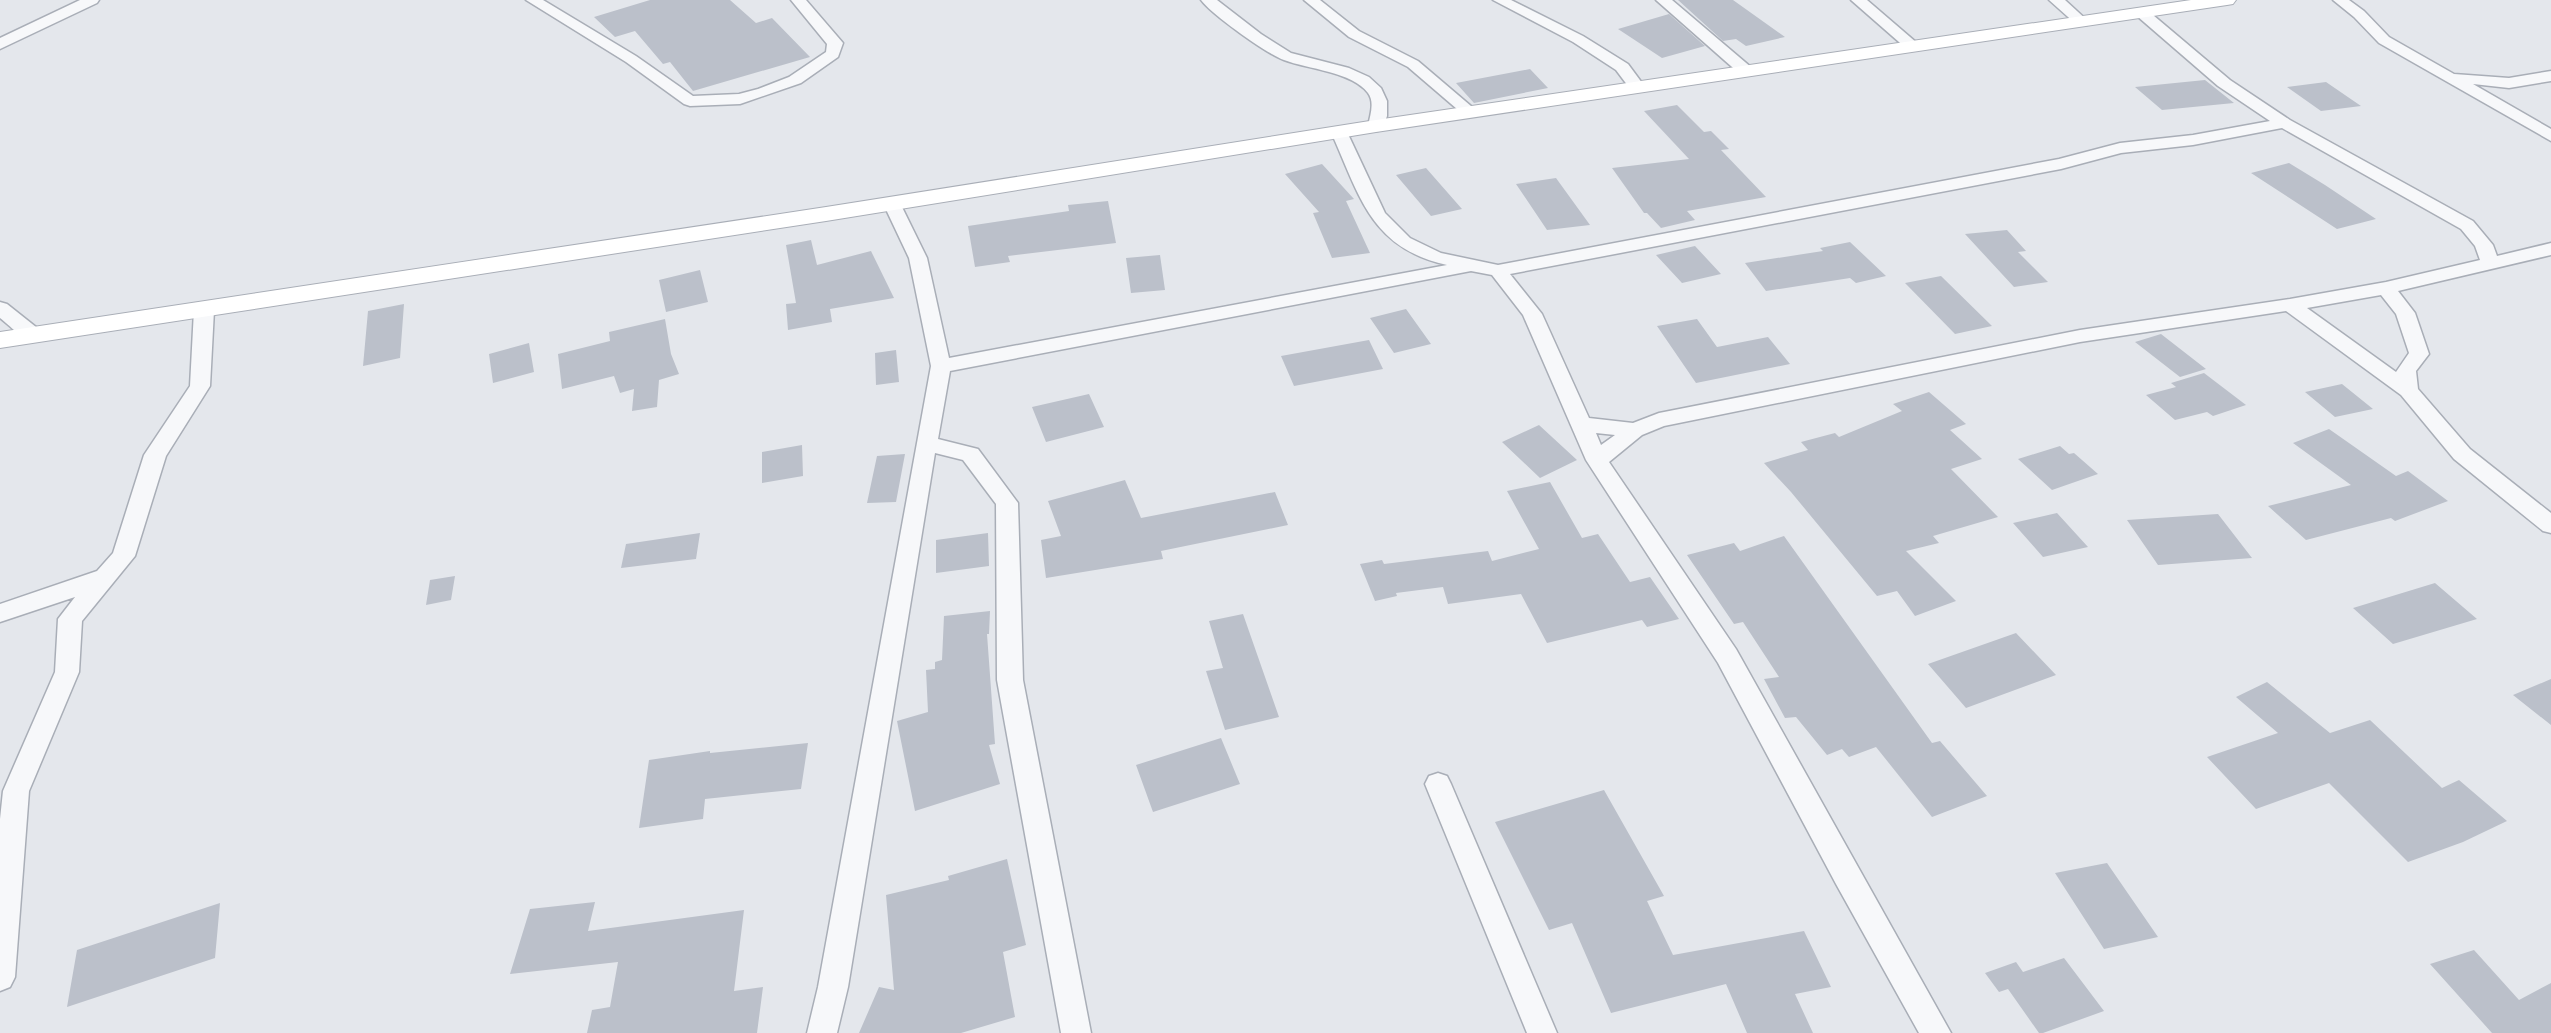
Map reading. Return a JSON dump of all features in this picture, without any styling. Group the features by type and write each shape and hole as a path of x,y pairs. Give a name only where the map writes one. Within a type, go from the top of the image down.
{"street":[{"path":"0,44 92,0"},
{"path":"533,0 631,59 690,100 716,100 740,99 764,92 794,80 833,54 834,42 798,0"},
{"path":"1208,0 1272,48 1316,66 1344,72 1373,87 1381,106 1376,126"},
{"path":"1311,0 1354,34 1413,64 1470,112"},
{"path":"1500,0 1578,39 1615,62 1622,67 1637,87"},
{"path":"1663,0 1746,71"},
{"path":"1858,0 1912,46"},
{"path":"2056,0 2082,22"},
{"path":"0,340 892,203 1376,126 2227,0"},
{"path":"2340,0 2359,14 2384,40 2551,136"},
{"path":"2142,13 2224,83 2284,123 2467,225 2484,245 2491,265"},
{"path":"2447,77 2509,83 2551,76"},
{"path":"2507,111 2509,83"},
{"path":"1339,132 1377,215 1404,242 1435,257 1469,267 1498,271 2061,164 2120,148 2193,140 2284,123"},
{"path":"822,1033 834,987 926,443 941,366 918,258 892,203"},
{"path":"1597,460 1635,430 1659,420 2080,336 2290,305 2386,288 2491,265 2551,249"},
{"path":"941,366 1469,267"},
{"path":"1498,271 1532,314 1597,460 1727,656 1846,874 1936,1033"},
{"path":"2386,288 2405,313 2419,354 2406,370 2408,390"},
{"path":"2290,305 2408,390 2462,454 2549,521"},
{"path":"0,308 34,335"},
{"path":"0,977 16,791 67,672 70,619 123,556 155,455 200,386 204,310"},
{"path":"1580,424 1635,430"},
{"path":"926,443 970,454 1007,503 1010,680 1076,1033"},
{"path":"0,612 105,578"},
{"path":"1438,784 1542,1033"}],"building":[{"path":"650,0 730,0 756,23 772,18 810,57 693,91 670,62 663,64 635,31 615,37 594,17"},
{"path":"1678,0 1733,0 1785,37 1746,46 1736,39 1723,41"},
{"path":"1669,14 1705,46 1662,58 1618,29"},
{"path":"1530,69 1548,88 1474,103 1456,83"},
{"path":"2205,80 2234,103 2162,110 2135,87"},
{"path":"2326,82 2361,106 2321,111 2287,87"},
{"path":"1677,105 1704,132 1711,131 1729,149 1721,150 1766,197 1687,211 1695,220 1661,228 1647,213 1644,213 1612,168 1689,159 1644,111"},
{"path":"2289,163 2376,219 2337,229 2251,173"},
{"path":"1322,164 1354,199 1346,201 1370,253 1332,258 1313,213 1319,212 1285,174"},
{"path":"1426,168 1462,209 1431,216 1396,175"},
{"path":"1556,178 1590,225 1547,230 1516,184"},
{"path":"1108,201 1116,243 1008,256 1010,262 975,267 968,226 1069,211 1068,205"},
{"path":"2007,230 2026,251 2018,252 2048,282 2014,287 1965,234"},
{"path":"811,240 817,265 871,251 894,298 830,309 832,322 788,330 786,304 796,303 786,245"},
{"path":"1850,242 1886,276 1856,283 1850,278 1766,291 1745,263 1823,251 1820,248"},
{"path":"1695,246 1721,274 1682,283 1656,255"},
{"path":"1160,255 1165,290 1131,293 1126,258"},
{"path":"700,270 708,302 666,312 659,280"},
{"path":"1941,276 1992,326 1955,334 1905,283"},
{"path":"404,304 400,358 363,366 368,311"},
{"path":"1406,309 1431,344 1394,353 1370,318"},
{"path":"665,319 671,354 679,374 659,380 657,407 632,411 634,389 620,393 614,376 562,389 558,354 610,341 609,332"},
{"path":"1697,319 1717,347 1768,337 1790,364 1696,383 1657,326"},
{"path":"2161,334 2206,369 2180,377 2135,342"},
{"path":"1369,340 1383,369 1294,386 1281,356"},
{"path":"529,343 534,372 493,383 489,354"},
{"path":"896,350 899,382 876,385 875,353"},
{"path":"2204,373 2246,405 2213,416 2207,412 2175,420 2146,395 2176,387 2171,383"},
{"path":"2342,384 2373,409 2335,417 2305,392"},
{"path":"1929,392 1966,424 1950,430 1982,459 1951,469 1998,517 1933,536 1939,543 1906,551 1956,601 1915,616 1897,591 1877,596 1791,492 1764,463 1808,450 1801,442 1835,433 1839,437 1902,411 1893,404"},
{"path":"1089,394 1104,427 1046,442 1032,407"},
{"path":"1539,425 1577,460 1540,478 1502,442"},
{"path":"2329,429 2396,476 2408,471 2448,501 2395,521 2391,518 2306,540 2268,506 2351,485 2293,443"},
{"path":"802,445 803,476 762,483 762,452"},
{"path":"2060,446 2069,454 2074,453 2098,474 2052,490 2018,459"},
{"path":"905,454 896,502 867,503 877,456"},
{"path":"1125,480 1141,518 1275,492 1288,525 1161,551 1163,559 1046,578 1041,540 1061,536 1048,501"},
{"path":"1550,482 1582,538 1598,534 1630,582 1650,577 1679,619 1647,627 1642,620 1547,643 1521,594 1448,604 1443,587 1396,593 1397,596 1375,601 1360,564 1382,560 1384,564 1488,551 1492,561 1539,549 1507,491"},
{"path":"2057,513 2088,547 2043,557 2013,523"},
{"path":"2218,514 2252,558 2158,565 2127,520"},
{"path":"700,533 696,559 621,568 626,544"},
{"path":"988,533 989,566 936,573 936,540"},
{"path":"1784,536 1932,743 1940,741 1987,796 1932,817 1876,747 1849,757 1842,749 1827,755 1796,717 1785,718 1764,679 1779,677 1743,622 1734,624 1687,555 1734,543 1740,551"},
{"path":"455,576 451,600 426,605 430,580"},
{"path":"2435,583 2477,619 2393,644 2353,608"},
{"path":"990,611 989,634 987,634 995,744 989,745 1000,784 915,811 897,721 928,712 926,670 935,669 935,662 942,660 944,616"},
{"path":"1243,614 1279,717 1225,730 1206,671 1223,668 1209,621"},
{"path":"2016,633 2056,675 1966,708 1928,664"},
{"path":"2551,679 2551,725 2513,695"},
{"path":"2267,682 2330,733 2370,720 2442,788 2459,780 2507,821 2463,842 2408,862 2329,783 2256,809 2207,757 2278,733 2236,697"},
{"path":"1221,738 1240,784 1153,812 1136,765"},
{"path":"808,743 801,789 705,799 703,819 639,828 649,760 710,751 710,753"},
{"path":"1604,790 1664,896 1647,901 1673,955 1804,931 1831,987 1795,994 1813,1033 1747,1033 1726,984 1611,1013 1572,923 1549,930 1495,822"},
{"path":"1007,859 1026,945 1003,952 1015,1017 961,1033 859,1033 879,987 894,990 886,895 949,880 948,876"},
{"path":"2107,863 2158,937 2104,949 2055,873"},
{"path":"595,902 588,931 744,910 734,991 763,987 757,1033 587,1033 592,1010 610,1007 618,962 510,974 530,909"},
{"path":"220,903 215,958 67,1007 77,950"},
{"path":"2474,950 2519,1000 2551,983 2551,1033 2492,1033 2430,964"},
{"path":"2064,958 2104,1011 2043,1033 2039,1033 2008,989 1999,992 1985,973 2016,962 2023,972"}]}
